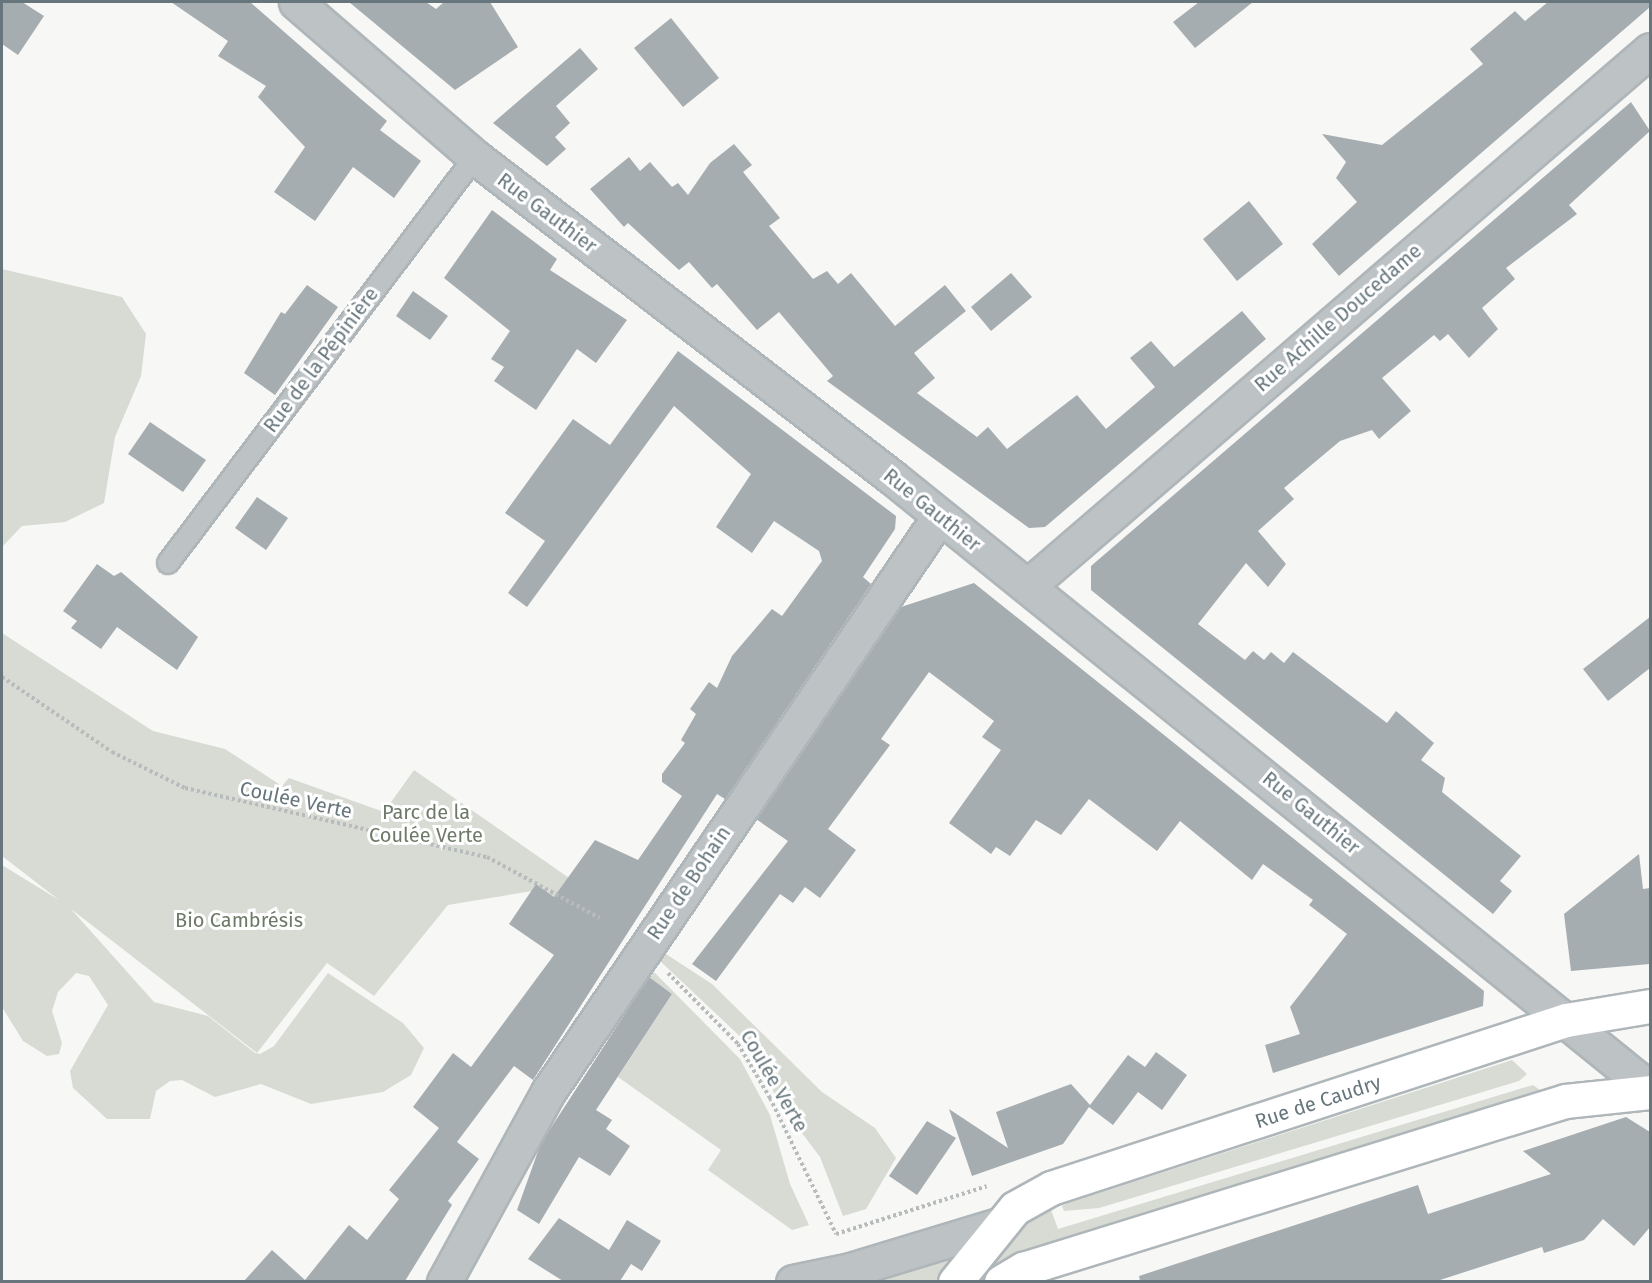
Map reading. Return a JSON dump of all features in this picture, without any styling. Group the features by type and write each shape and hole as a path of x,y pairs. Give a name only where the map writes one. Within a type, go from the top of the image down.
{"main road":[{"name":"Rue de Caudry","path":"955,1281 998,1225 1015,1208 1052,1188 1566,1020 1650,1006"},
{"path":"1002,1281 1023,1269 1565,1101 1650,1090"}],"street":[{"name":"Rue Gauthier","path":"296,2 475,157 1028,586 1650,1090"},
{"name":"Rue Achille Doucedame","path":"1028,586 1650,50"},
{"name":"Rue de Bohain","path":"452,1275 548,1092 939,517"},
{"name":"Rue de Caudry","path":"793,1281 850,1270 998,1225"}],"lane":[{"name":"Rue de la Pépinière","path":"168,563 475,157"}],"path":[{"name":"Coulée Verte","path":"2,676 87,737 169,781 279,814 487,858 600,918"},
{"name":"Coulée Verte","path":"665,970 738,1044 771,1098 836,1234 1000,1182"}],"green space":[{"path":"2,269 122,297 146,334 141,376 115,437 104,503 65,522 22,526 2,547"},
{"path":"2,633 153,731 225,749 282,786 289,778 384,812 414,770 608,905 560,901 537,885 532,891 448,905 374,996 327,963 257,1053 71,909 154,1002 208,1016 255,1053 260,1054 274,1046 328,973 403,1023 424,1048 411,1075 383,1092 311,1104 261,1084 215,1097 182,1080 170,1081 156,1091 150,1119 107,1119 73,1088 70,1071 108,1005 89,976 76,973 58,992 52,1011 62,1043 59,1054 47,1056 23,1041 2,1007 2,865 59,900 2,856"},
{"path":"666,954 712,984 822,1092 875,1128 896,1158 866,1209 843,1216 820,1157 780,1104 747,1043 660,961"},
{"path":"654,972 740,1059 770,1115 790,1184 809,1225 792,1230 708,1170 721,1150 618,1077 672,994 650,978"},
{"path":"1512,1060 1527,1074 1519,1081 1099,1208 1064,1211 1062,1206 1068,1203"},
{"path":"1533,1085 1540,1090 1529,1100 995,1268 987,1265 1026,1220 1044,1212 1051,1210 1058,1229"},
{"path":"962,1248 938,1281 867,1281"}],"building":[{"path":"2,2 22,2 44,16 18,55 2,44"},
{"path":"171,2 250,2 387,121 380,130 421,161 394,198 353,167 315,221 274,192 305,147 258,97 266,86 218,56 228,41"},
{"path":"349,2 426,2 436,9 444,2 490,2 518,47 455,90"},
{"path":"1199,2 1253,2 1195,48 1173,22"},
{"path":"1548,2 1650,2 1650,7 1339,276 1312,244 1357,202 1336,178 1346,162 1322,134 1382,145 1483,64 1470,49 1515,11 1525,21"},
{"path":"671,18 719,78 683,107 634,48"},
{"path":"580,48 598,69 556,106 570,123 555,137 566,149 547,166 493,123"},
{"path":"1631,102 1650,131 1569,205 1577,214 1506,268 1515,279 1482,308 1498,329 1469,358 1448,334 1440,341 1434,335 1382,378 1411,411 1379,439 1372,430 1340,441 1284,488 1294,499 1258,531 1286,564 1268,587 1246,563 1198,624 1245,660 1253,651 1264,660 1271,652 1284,663 1293,652 1387,723 1396,711 1434,743 1421,760 1445,778 1442,792 1521,856 1500,881 1512,891 1493,914 1091,590 1091,566"},
{"path":"734,144 752,165 743,172 780,218 769,226 813,279 827,271 838,284 851,273 895,326 945,285 966,311 914,353 935,378 917,393 977,437 988,427 1007,449 1077,395 1106,429 1155,387 1130,358 1151,341 1174,367 1242,311 1266,339 1045,527 1029,528 827,381 833,376 779,312 757,330 717,284 712,288 689,262 679,270 628,223 624,227 590,189 629,157 640,171 650,162 672,187 678,183 688,195 710,163"},
{"path":"1249,201 1283,244 1237,281 1203,239"},
{"path":"492,210 557,259 550,270 627,320 596,363 577,349 536,410 494,381 504,367 491,359 510,331 444,278"},
{"path":"1011,273 1032,297 991,331 971,307"},
{"path":"307,285 338,307 275,395 244,373 281,312 285,314"},
{"path":"413,291 448,316 430,340 396,316"},
{"path":"678,351 896,516 895,529 863,577 871,584 725,799 717,794 533,1080 514,1066 457,1142 479,1159 448,1201 452,1205 405,1281 244,1281 272,1250 305,1280 349,1225 367,1240 399,1199 389,1190 439,1128 413,1107 453,1053 471,1067 554,955 509,924 536,884 554,897 595,840 638,860 682,796 662,782 662,774 685,743 681,740 696,714 690,709 709,682 717,688 732,656 772,609 782,616 822,561 819,551 774,521 752,553 716,527 751,474 674,406 527,607 508,593 545,541 505,513 573,419 610,445"},
{"path":"150,422 206,460 183,492 128,454"},
{"path":"257,497 288,518 266,550 235,528"},
{"path":"97,564 114,576 121,572 198,637 177,670 117,627 101,649 71,628 77,621 63,611"},
{"path":"974,583 1484,991 1483,1006 1273,1073 1265,1045 1300,1034 1290,1007 1347,934 1309,905 1313,900 1263,864 1252,880 1180,821 1157,851 1089,799 1061,835 1036,820 1010,856 996,847 991,854 949,823 1001,750 982,737 994,721 929,672 881,739 890,745 828,829 856,850 820,898 805,887 793,903 780,894 716,981 692,964 788,841 756,819 901,607"},
{"path":"1650,617 1650,668 1608,701 1583,669"},
{"path":"1639,854 1643,889 1650,888 1650,964 1571,971 1564,914"},
{"path":"649,977 672,994 596,1110 612,1120 606,1129 630,1146 610,1176 579,1157 539,1224 517,1210 541,1143"},
{"path":"1156,1052 1187,1075 1162,1110 1138,1092 1113,1125 1089,1107 1063,1144 972,1176 949,1109 1008,1148 996,1112 1071,1084 1090,1105 1128,1055 1145,1067"},
{"path":"1626,1117 1650,1132 1650,1227 1634,1246 1603,1219 1584,1240 1544,1253 1542,1247 1437,1281 1140,1281 1139,1276 1418,1185 1428,1214 1551,1174 1523,1151"},
{"path":"927,1121 956,1138 917,1195 889,1176"},
{"path":"559,1218 609,1250 627,1220 661,1241 642,1271 631,1264 620,1281 563,1281 528,1259"}],"park label":[{"name":"Parc de la Coulée Verte","path":"426,824"},
{"name":"Bio Cambrésis","path":"239,920"}]}
